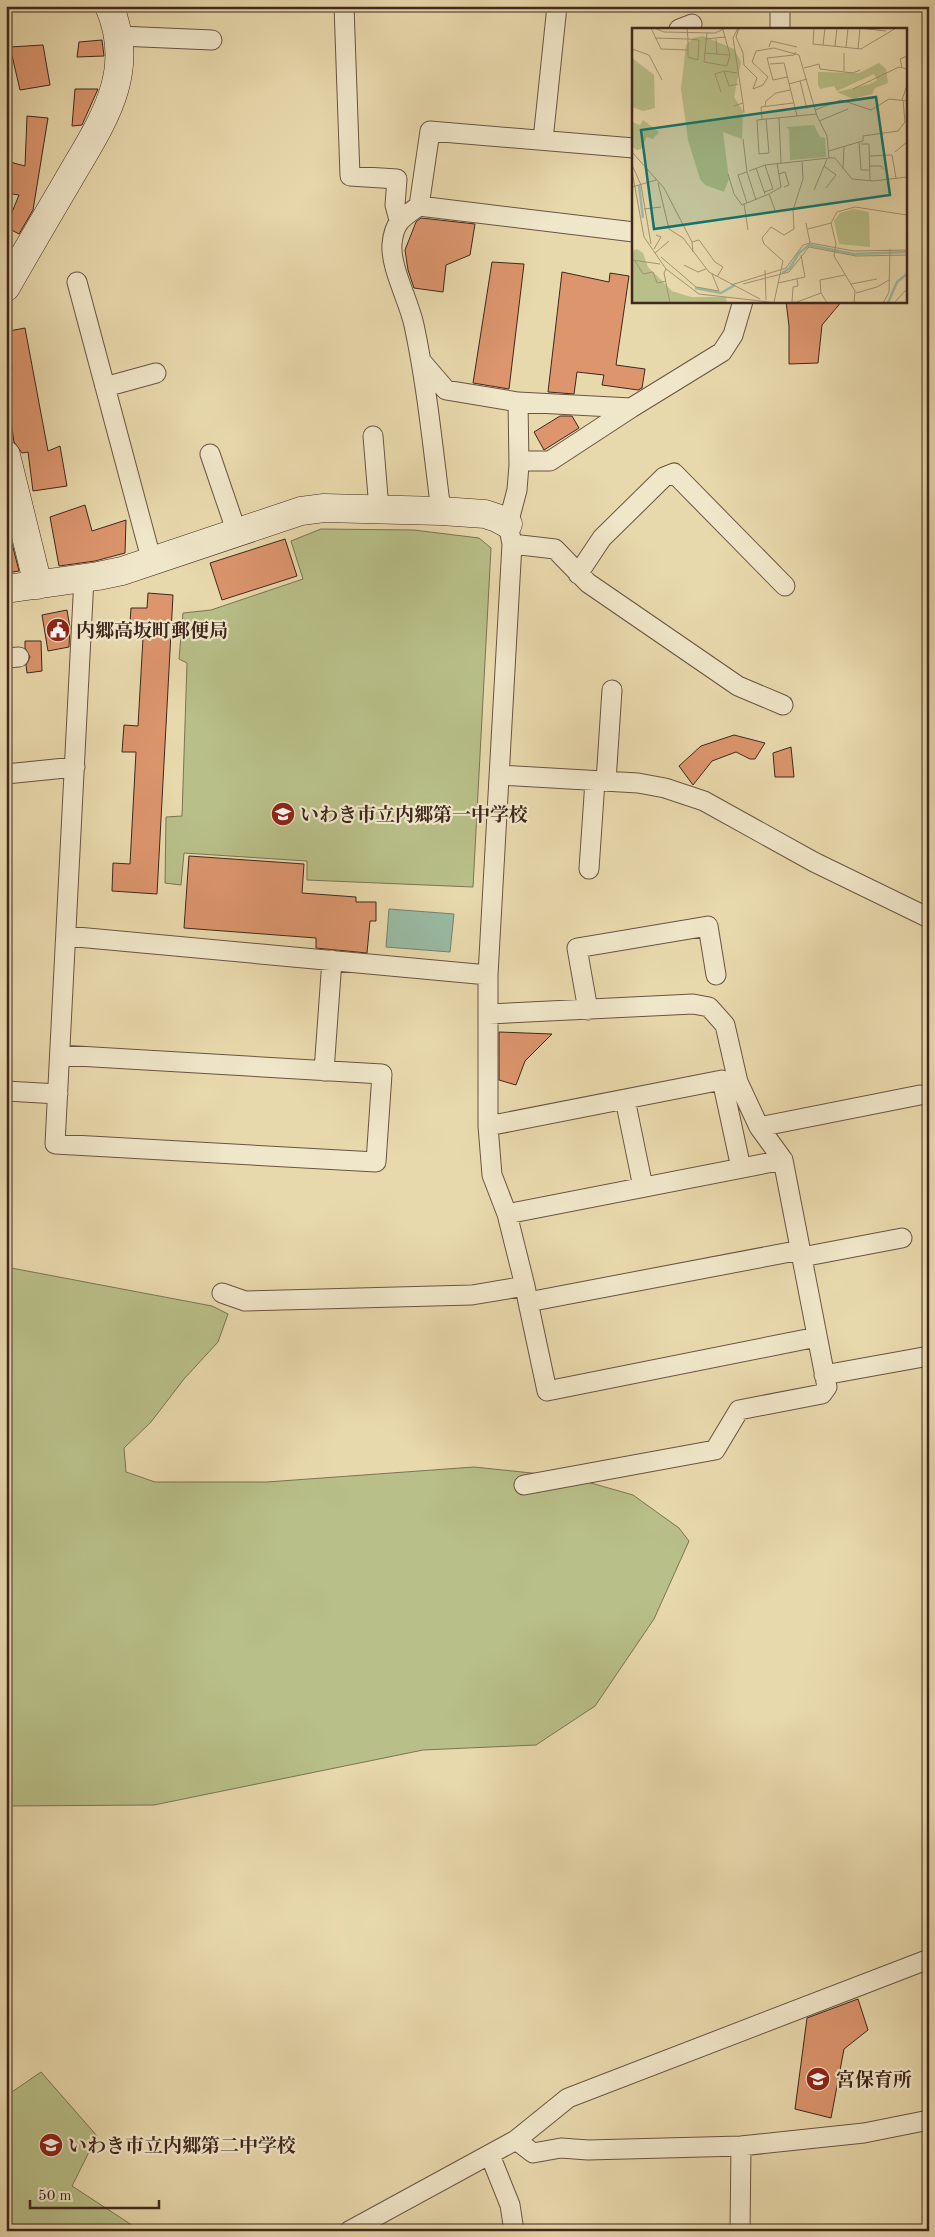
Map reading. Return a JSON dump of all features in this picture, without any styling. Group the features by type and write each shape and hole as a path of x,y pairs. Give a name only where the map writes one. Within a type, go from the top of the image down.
{"street":[{"path":"6,287 108,111 119,67 119,36 109,6"},
{"path":"344,6 350,176 397,179 395,204 399,220 392,243 392,259 410,306 422,362 441,511"},
{"path":"543,140 557,6"},
{"path":"780,6 780,28"},
{"path":"119,36 212,40"},
{"path":"419,206 430,131 543,140 632,142"},
{"path":"399,220 419,206 632,232"},
{"path":"77,282 152,562"},
{"path":"519,465 524,461 550,461 722,352 733,335 743,302"},
{"path":"422,362 446,390 518,402 631,408"},
{"path":"105,387 156,373"},
{"path":"518,402 519,465 510,534 500,775 488,975 488,1126 492,1175 507,1214 547,1391 817,1337"},
{"path":"373,436 379,509"},
{"path":"210,454 238,533"},
{"path":"6,455 38,585"},
{"path":"578,574 602,538 664,477 674,473 785,586"},
{"path":"6,589 122,571 301,511 324,508 485,514 498,518 510,534 555,549 588,583 738,686 783,705"},
{"path":"60,1055 382,1074 376,1162 55,1144 84,578"},
{"path":"589,869 612,690"},
{"path":"6,774 74,767"},
{"path":"500,775 601,781 665,788 704,801 814,862 929,918"},
{"path":"588,1010 577,948 708,926 716,975"},
{"path":"66,936 488,975"},
{"path":"324,1071 332,960"},
{"path":"488,1014 693,1004 709,1007 725,1025 738,1082 760,1127 784,1160 827,1387 822,1394 738,1410 715,1450 524,1485"},
{"path":"488,1126 722,1080 741,1168"},
{"path":"6,1091 58,1094"},
{"path":"760,1127 920,1095"},
{"path":"625,1100 643,1188"},
{"path":"507,1214 784,1160"},
{"path":"222,1293 245,1301 526,1294 902,1238"},
{"path":"824,1375 929,1356"},
{"path":"349,2231 516,2140 568,2098 929,1959"},
{"path":"516,2140 533,2153 561,2148 588,2150 741,2146 864,2133 929,2120"},
{"path":"740,2231 741,2146"},
{"path":"490,2155 510,2204 514,2231"}],"shaded area":[{"path":"321,529 414,530 479,538 491,548 473,887 307,880 307,861 184,853 181,885 165,883 166,817 182,816 187,663 179,659 183,613 211,610 303,579 291,541"},
{"path":"389,909 454,914 450,952 386,947"},
{"path":"6,1267 212,1306 228,1314 218,1342 184,1379 151,1422 124,1448 126,1472 155,1482 267,1482 474,1467 570,1477 633,1495 679,1528 689,1541 654,1619 595,1706 536,1745 423,1750 154,1805 6,1806"},
{"name":"いわき市立内郷第二中学校","path":"41,2072 97,2136 72,2186 141,2231 6,2231 6,2096"}],"building":[{"path":"102,40 104,56 77,57 79,42"},
{"path":"43,45 50,85 20,90 10,47"},
{"path":"75,89 98,89 82,125 72,126"},
{"path":"27,116 48,118 33,210 19,234 6,227 19,195 6,193 6,161 25,166"},
{"path":"421,218 475,224 470,255 446,265 443,292 414,288 408,270 405,250 416,222"},
{"path":"492,262 524,264 509,389 473,383"},
{"path":"562,272 609,282 610,273 629,276 616,365 645,369 642,388 638,390 602,385 604,375 577,372 574,394 548,392"},
{"path":"786,302 841,302 822,325 818,363 789,364 789,326"},
{"path":"25,328 48,451 60,446 67,486 33,491 28,452 22,453 14,442 6,388 6,373 12,370 9,331"},
{"path":"560,416 572,416 579,428 544,450 534,432"},
{"path":"85,505 92,531 126,520 125,553 95,561 59,566 50,517"},
{"path":"8,528 19,571 6,573 6,529"},
{"path":"285,539 297,576 222,600 210,563"},
{"path":"148,593 173,595 157,894 112,891 113,863 130,864 136,752 122,752 124,725 138,726 143,638 129,637 131,608 147,608"},
{"path":"67,610 70,628 69,647 48,651 42,615"},
{"path":"25,641 41,641 42,671 27,673 26,665 30,657 25,648"},
{"path":"734,735 765,743 755,759 750,759 736,752 712,761 693,785 679,766 701,746"},
{"path":"791,747 794,777 775,777 773,753"},
{"path":"189,856 304,864 302,893 356,897 356,902 376,902 376,921 370,921 367,953 316,948 316,938 184,928"},
{"path":"499,1032 552,1034 525,1061 516,1085 499,1080"},
{"name":"宮保育所","path":"858,1999 868,2030 844,2049 831,2118 795,2109 807,2018"}],"place":[{"name":"内郷高坂町郵便局","path":"58,630"},
{"name":"いわき市立内郷第一中学校","path":"283,814"},
{"name":"宮保育所","path":"818,2079"},
{"name":"いわき市立内郷第二中学校","path":"51,2145"}]}
